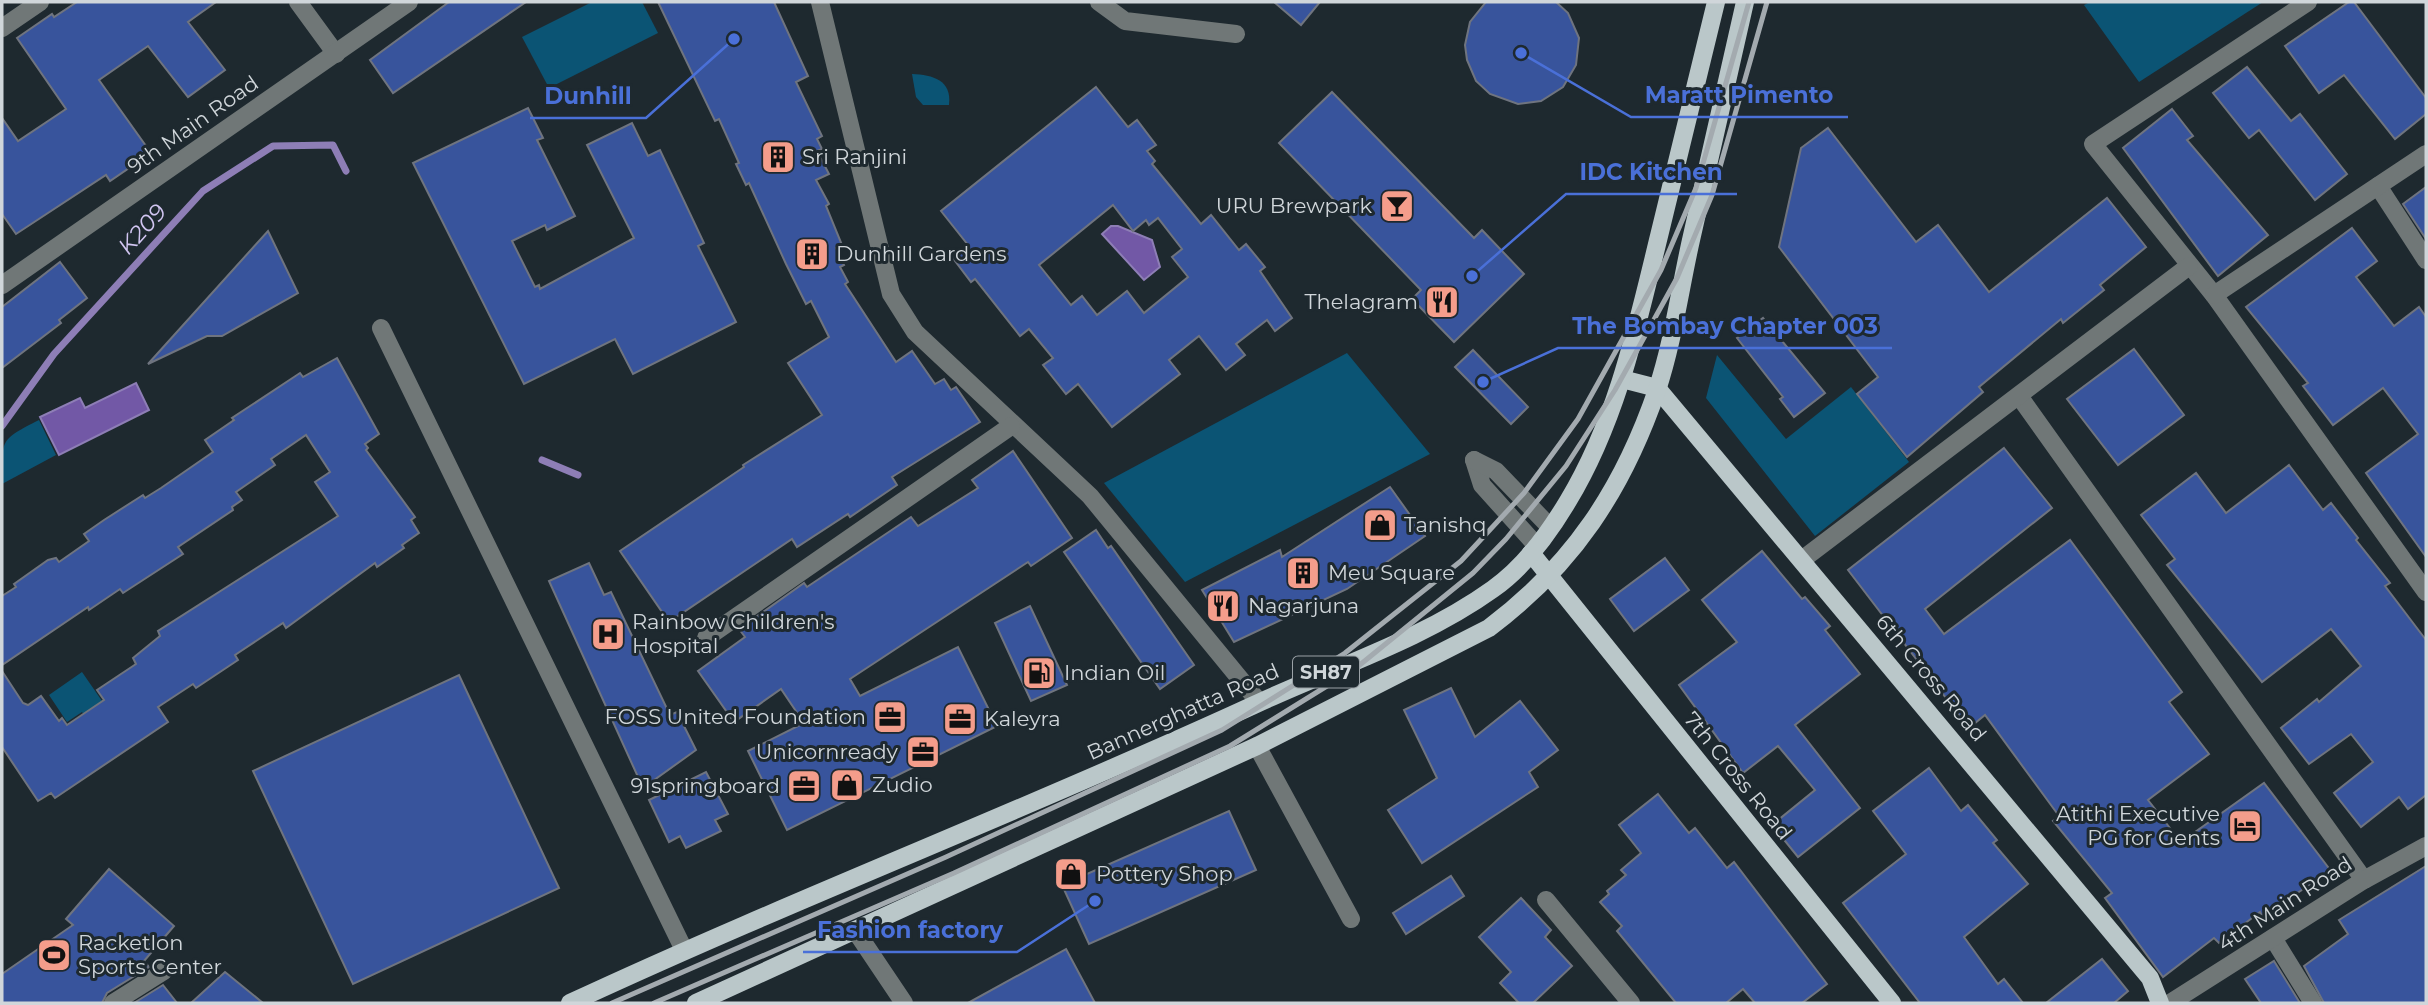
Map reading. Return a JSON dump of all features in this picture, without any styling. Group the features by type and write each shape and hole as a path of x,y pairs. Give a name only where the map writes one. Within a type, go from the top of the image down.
{"main road":[{"name":"Bannerghatta Road","path":"570,1003 684,950 1111,770 1428,627 1493,589 1533,549 1567,504 1593,453 1622,379 1716,2"},
{"name":"SH87","path":"695,1003 1256,746 1489,628 1521,604 1550,576 1589,528 1625,472 1657,388 1745,2"},
{"path":"1622,379 1657,388"},
{"name":"6th Cross Road","path":"1657,388 1803,559 2150,978 2160,1003"},
{"name":"7th Cross Road","path":"1533,549 1550,576 1892,1003"}],"street":[{"path":"2,28 40,2"},
{"path":"298,2 336,54"},
{"name":"9th Main Road","path":"2,285 409,2"},
{"path":"820,2 891,293 915,332 1012,426 1090,496 1259,702"},
{"path":"1099,2 1125,21 1236,34"},
{"path":"2308,2 2093,144 2214,295 2423,582"},
{"path":"2214,295 2426,154"},
{"path":"2378,186 2426,260"},
{"path":"1803,559 2189,266"},
{"path":"381,328 684,950"},
{"path":"2019,396 2364,880"},
{"path":"706,638 1012,426"},
{"path":"1533,549 1482,485 1474,460 1496,471 1549,526"},
{"path":"1256,746 1351,919"},
{"name":"4th Main Road","path":"2170,1003 2364,880 2426,846"},
{"path":"1546,900 1631,1003"},
{"path":"855,930 904,1003"},
{"path":"2273,938 2313,1003"},
{"path":"113,1003 164,971"}],"shaded area":[{"path":"592,2 642,2 658,33 549,88 522,37"},
{"path":"2090,2 2263,2 2139,82 2084,5"},
{"path":"912,74 940,80 947,90 949,105 923,105 916,97"},
{"path":"1111,226 1118,226 1152,240 1160,267 1144,280 1102,234"},
{"path":"1347,353 1430,454 1185,582 1104,483"},
{"path":"1717,355 1786,439 1851,387 1909,462 1815,536 1706,398"},
{"path":"136,383 149,410 59,455 40,417 80,398 85,408"},
{"path":"39,420 56,455 2,484 2,457 6,442 17,432"},
{"path":"82,672 111,714 92,726 82,712 67,722 49,695"}],"building":[{"path":"77,2 216,2 188,22 225,70 188,97 148,46 99,80 151,153 110,181 106,175 16,234 2,214 2,118 18,141 66,109 17,38 52,14 54,17"},
{"path":"449,2 526,2 393,93 370,60"},
{"path":"658,2 774,2 808,76 796,82 822,136 817,139 822,149 817,151 829,174 816,180 829,204 826,206 842,245 836,248 844,265 840,267 848,282 845,284 896,362 912,351 935,384 944,379 951,390 956,387 980,422 892,477 897,485 850,517 848,514 797,547 792,539 669,622 620,551 744,467 743,465 822,415 788,363 829,337 811,301 806,304 749,183 746,185 736,164 739,163 719,119 715,121"},
{"path":"1274,2 1320,2 1301,25"},
{"path":"1486,2 1556,2 1568,13 1579,38 1576,65 1563,87 1541,101 1518,104 1490,94 1476,81 1467,60 1465,45 1470,22"},
{"path":"2349,2 2354,2 2426,98 2426,114 2395,139 2344,75 2319,93 2285,46"},
{"path":"2247,67 2291,121 2300,114 2347,174 2315,200 2259,130 2249,138 2213,93"},
{"path":"1096,87 1128,127 1137,120 1156,145 1147,151 1155,161 1152,164 1201,224 1211,215 1239,250 1246,244 1265,267 1260,271 1292,318 1275,331 1267,320 1236,344 1245,355 1226,370 1199,336 1169,360 1180,374 1112,427 1078,384 1066,394 1043,365 1053,358 1029,329 1020,336 975,279 971,282 952,257 968,245 941,211","holes":["1113,205 1133,231 1146,220 1149,225 1158,218 1182,249 1172,257 1188,277 1144,313 1127,291 1097,315 1082,296 1071,305 1039,265"]},
{"path":"1332,92 1474,238 1482,230 1524,274 1454,342 1412,299 1421,290 1279,143"},
{"path":"528,108 543,138 537,140 575,216 547,230 545,225 512,241 535,287 539,285 540,289 634,238 587,145 632,123 648,156 660,150 704,243 698,246 736,322 633,374 615,339 524,384 413,163"},
{"path":"2172,109 2193,136 2187,140 2268,235 2218,276 2123,148"},
{"path":"1828,128 1916,242 1938,225 1989,292 2107,198 2146,247 2100,285 2104,290 2063,323 2061,319 1979,387 1983,392 1907,457 1857,394 1878,377 1779,247 1801,148"},
{"path":"2426,187 2426,239 2403,204"},
{"path":"2352,228 2377,261 2356,277 2394,326 2419,307 2426,317 2426,557 2366,473 2418,434 2383,388 2333,425 2303,386 2308,383 2246,307"},
{"path":"268,231 298,293 222,336 207,336 148,364"},
{"path":"60,262 87,298 59,320 61,323 2,368 2,307"},
{"path":"1763,318 1825,393 1794,417 1780,399 1783,397 1737,338"},
{"path":"2134,349 2184,415 2118,465 2067,399"},
{"path":"1473,350 1528,407 1511,424 1455,367"},
{"path":"337,358 379,434 365,444 368,448 366,450 415,517 411,520 419,533 402,545 404,548 377,567 375,563 286,628 283,623 235,655 238,660 196,688 193,684 158,707 168,722 55,798 51,793 38,801 2,747 2,671 23,703 28,705 41,696 59,721 62,718 67,725 104,700 97,690 136,664 133,658 160,636 158,631 338,516 315,482 330,472 306,435 271,459 275,465 236,492 242,500 232,507 233,510 178,547 183,554 123,593 120,589 89,610 88,607 2,665 2,596 48,560 56,558 59,562 89,541 84,534 104,520 143,495 145,498 213,452 205,440 234,420 232,418 300,373 303,377"},
{"path":"2004,448 2052,508 1925,609 1944,634 2070,540 2182,692 2169,702 2209,754 2148,800 2181,842 2264,783 2331,871 2262,916 2260,912 2219,943 2214,938 2163,977 2105,898 2112,893 2053,821 2059,816 1985,715 1969,728 1848,570"},
{"path":"1013,451 1072,538 1031,566 1028,562 850,679 860,696 958,647 997,726 787,830 748,751 804,723 781,689 734,722 698,671 745,637 739,629 804,583 807,587 911,517 918,526 978,488 972,480"},
{"path":"2289,465 2323,510 2331,503 2390,583 2385,586 2426,640 2426,795 2408,809 2399,797 2361,827 2334,793 2373,762 2351,734 2309,764 2281,728 2317,699 2319,702 2361,666 2331,629 2262,682 2167,565 2175,559 2141,515 2196,473 2226,513"},
{"name":"Meu Square","path":"1390,487 1425,536 1347,589 1234,642 1202,590 1280,550 1282,557"},
{"path":"1096,530 1108,548 1111,546 1194,665 1160,689 1064,552"},
{"path":"1762,551 1802,599 1805,597 1830,626 1825,630 1860,674 1795,725 1860,808 1798,857 1772,825 1815,790 1778,746 1743,773 1679,685 1737,642 1702,600"},
{"path":"1665,558 1689,590 1634,631 1610,599"},
{"path":"589,563 604,595 611,592 670,715 677,712 696,750 643,788 549,581"},
{"path":"1030,606 1067,685 1031,701 995,623"},
{"path":"459,675 559,888 353,984 253,771"},
{"path":"1451,688 1475,737 1520,701 1558,750 1529,772 1538,787 1422,863 1388,810 1437,778 1404,710"},
{"path":"1929,768 1961,811 1968,805 1997,840 1993,843 2028,884 1964,937 1998,984 2004,979 2023,1003 1920,1003 1843,903 1906,854 1873,811"},
{"path":"706,772 728,814 715,820 721,831 686,848 680,836 669,842 649,800"},
{"path":"1658,794 1689,833 1695,828 1727,868 1734,862 1827,984 1802,1003 1755,1003 1743,989 1726,1003 1676,1003 1617,931 1622,926 1600,902 1609,894 1607,891 1626,875 1621,870 1641,853 1619,825"},
{"path":"1229,811 1256,870 1089,944 1062,885"},
{"path":"2426,866 2426,1003 2324,1003 2304,966 2348,934 2339,920"},
{"path":"109,869 174,926 144,961 149,967 107,993 102,1003 2,1003 2,974 73,925 66,919"},
{"path":"1451,876 1464,896 1406,934 1393,913"},
{"path":"1521,898 1551,930 1545,937 1572,966 1533,1003 1519,1003 1500,983 1511,972 1479,937"},
{"path":"1066,949 1095,1003 968,1003"},
{"path":"2102,959 2128,991 2114,1003 2046,1003"},
{"path":"2274,961 2300,1003 2261,1003 2245,979"},
{"path":"225,972 263,1003 191,1003"},
{"path":"163,985 177,1003 134,1003"}],"waterway":[{"name":"K209","path":"2,426 54,354 203,191 273,146 333,145 346,171"},
{"name":"K209","path":"542,460 578,475"}],"railway":[{"path":"612,1003 946,857 1222,730 1345,653 1461,561 1524,493 1578,419 1661,270 1696,188 1749,2"},
{"path":"654,1003 954,873 1230,746 1356,668 1473,573 1506,539 1566,466 1615,390 1677,278 1712,195 1767,2"}],"place":[{"name":"Dunhill","path":"734,39"},
{"name":"Maratt Pimento","path":"1521,53"},
{"name":"Sri Ranjini","path":"778,157"},
{"name":"URU Brewpark","path":"1397,206"},
{"name":"Dunhill Gardens","path":"812,254"},
{"name":"IDC Kitchen","path":"1472,276"},
{"name":"Thelagram","path":"1442,302"},
{"name":"The Bombay Chapter 003","path":"1483,382"},
{"name":"Tanishq","path":"1380,525"},
{"name":"Meu Square","path":"1303,573"},
{"name":"Nagarjuna","path":"1223,606"},
{"name":"Rainbow Children's Hospital","path":"608,634"},
{"name":"Indian Oil","path":"1039,673"},
{"name":"FOSS United Foundation","path":"890,717"},
{"name":"Kaleyra","path":"960,719"},
{"name":"Unicornready","path":"923,752"},
{"name":"Zudio","path":"847,785"},
{"name":"91springboard","path":"804,786"},
{"name":"Atithi Executive PG for Gents","path":"2245,826"},
{"name":"Pottery Shop","path":"1071,874"},
{"name":"Fashion factory","path":"1095,901"},
{"name":"Racketlon Sports Center","path":"54,955"}]}
